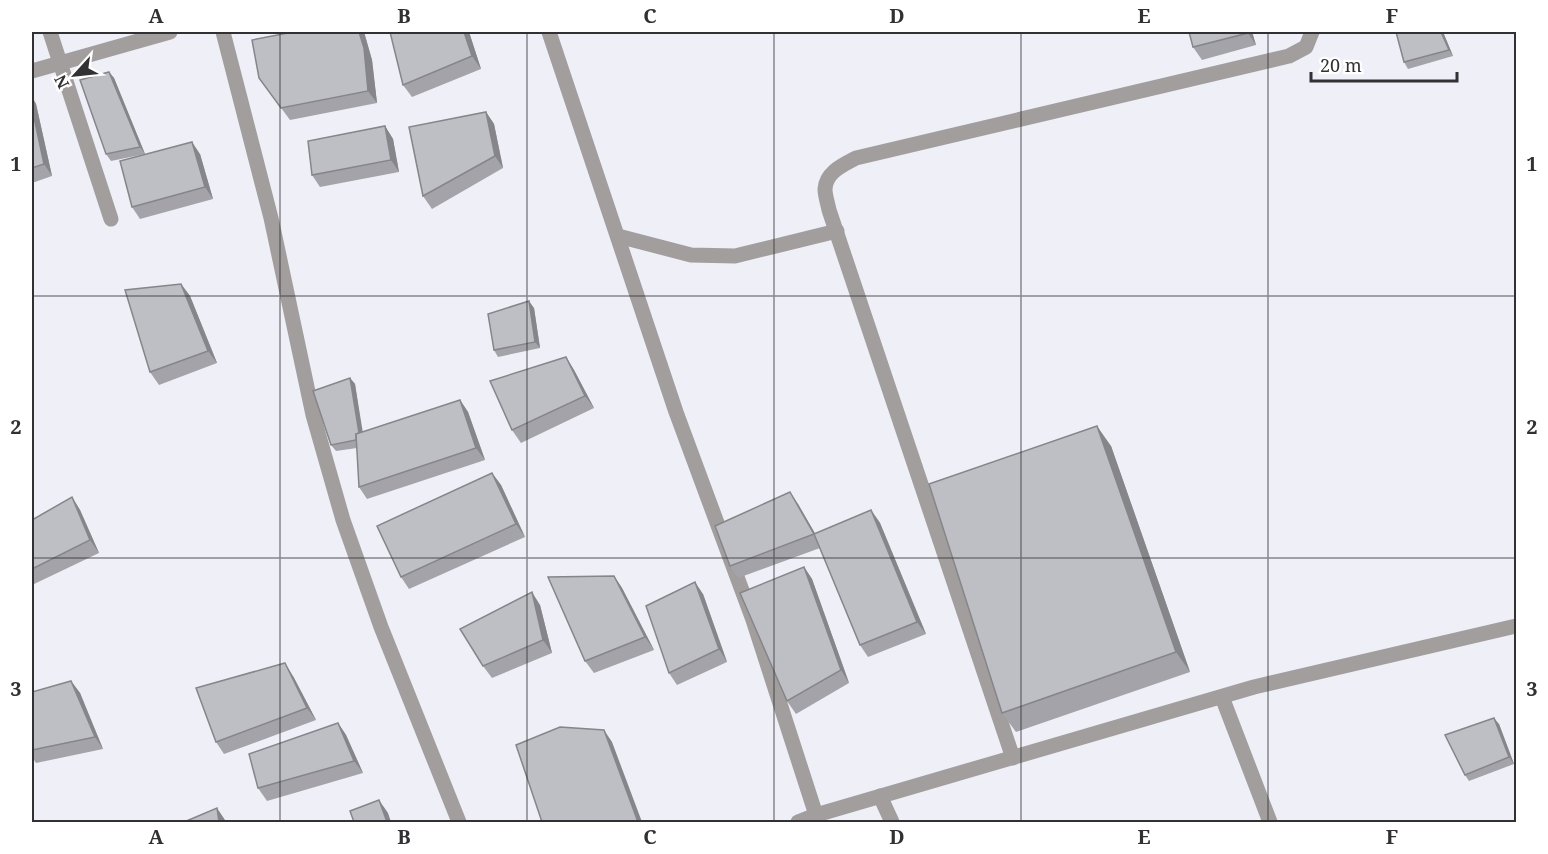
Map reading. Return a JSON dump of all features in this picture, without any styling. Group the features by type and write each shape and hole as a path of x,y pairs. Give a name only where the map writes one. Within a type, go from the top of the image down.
{"street":[{"path":"50,32 111,219"},
{"path":"32,71 170,32"},
{"path":"223,32 271,218 313,415 343,520 381,627 459,822"},
{"path":"549,32 676,412 753,620 816,815"},
{"path":"1013,758 829,210 825,189 829,176 842,165 856,158 1289,56 1306,46 1312,32"},
{"path":"618,236 691,255 735,256 837,231"},
{"path":"798,822 1254,687 1516,626"},
{"path":"1222,696 1270,822"},
{"path":"880,796 892,822"}],"building":[{"path":"293,32 359,32 364,48 368,91 281,108 259,78 252,40"},
{"path":"390,32 464,32 472,56 403,85"},
{"path":"1189,32 1247,32 1248,33 1193,47"},
{"path":"1396,32 1441,32 1449,50 1404,62"},
{"path":"109,72 140,147 106,154 80,80"},
{"path":"32,108 44,164 32,168"},
{"path":"486,112 495,156 423,196 409,127"},
{"path":"385,126 391,160 312,175 308,141"},
{"path":"192,142 205,187 132,207 120,161"},
{"path":"181,284 208,351 150,372 125,290"},
{"path":"529,301 535,342 494,350 488,314"},
{"path":"566,357 585,396 512,430 490,381"},
{"path":"350,378 359,433 356,434 356,440 331,445 313,391"},
{"path":"460,400 476,448 359,487 356,434"},
{"path":"1097,426 1176,652 1002,713 929,484"},
{"path":"492,473 516,524 401,577 377,526"},
{"path":"790,492 814,534 730,566 715,526"},
{"path":"72,497 90,540 32,569 32,520"},
{"path":"871,510 917,622 860,645 814,534"},
{"path":"804,567 841,670 787,701 740,593"},
{"path":"614,576 645,637 585,661 548,577"},
{"path":"695,582 719,649 669,673 646,606"},
{"path":"532,592 543,640 483,666 460,629"},
{"path":"285,663 307,708 216,742 196,688"},
{"path":"71,681 95,737 32,750 32,692"},
{"path":"1494,718 1509,757 1465,775 1445,735"},
{"path":"338,723 354,761 258,788 249,754"},
{"path":"560,727 604,730 638,822 542,822 516,745"},
{"path":"379,800 387,822 354,822 350,811"},
{"path":"217,808 219,822 184,822"}]}
